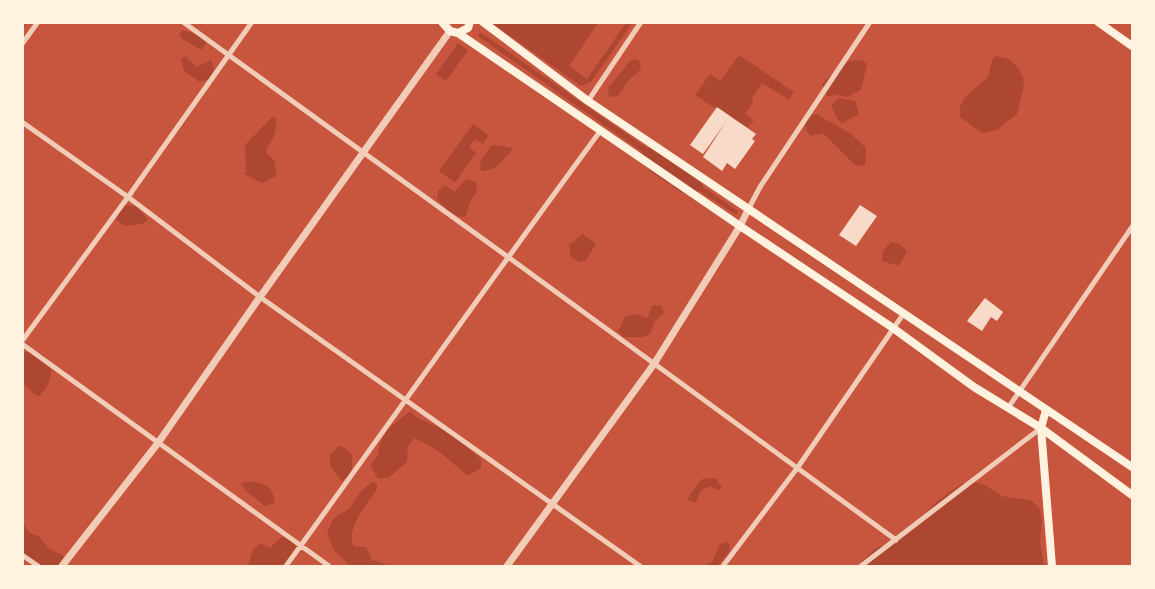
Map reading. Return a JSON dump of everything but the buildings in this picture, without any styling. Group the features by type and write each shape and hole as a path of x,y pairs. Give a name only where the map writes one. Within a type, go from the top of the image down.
{"main road":[{"path":"454,32 468,28 470,22"},
{"path":"483,22 588,100 1132,467"},
{"path":"1098,22 1132,46"},
{"path":"443,23 893,328 974,388 1041,428 1132,495"},
{"path":"1046,410 1041,428 1052,566"}],"street":[{"path":"22,44 38,22"},
{"path":"182,22 798,467 896,540"},
{"path":"252,22 128,198 22,343 329,566"},
{"path":"588,100 641,22"},
{"path":"507,566 654,364 740,226 760,187 870,22"},
{"path":"62,566 158,443 260,297 454,32"},
{"path":"22,122 406,402 640,566"},
{"path":"286,566 601,130"},
{"path":"1008,408 1132,226"},
{"path":"723,566 798,467 904,313"},
{"path":"861,566 1041,428"},
{"path":"22,555 38,566"}],"shaded area":[{"path":"492,23 598,23 569,66 587,79 626,23 632,23 591,82 581,86"},
{"path":"182,30 203,36 206,43 201,50 179,35"},
{"path":"480,32 647,148 671,155 702,183 703,187 738,211 736,215 700,191 685,194 654,174 643,162 642,152 478,36"},
{"path":"458,43 468,50 446,81 436,74"},
{"path":"739,55 794,92 789,100 762,83 752,98 753,102 745,114 754,120 748,127 695,95 710,74 720,81"},
{"path":"995,56 1009,59 1017,67 1024,80 1023,90 1017,114 997,130 982,133 960,117 960,107 965,97 988,77 992,60"},
{"path":"186,57 197,67 211,60 214,69 210,79 200,82 184,71 181,58"},
{"path":"634,59 639,60 641,69 629,80 618,96 609,97 608,88 630,61"},
{"path":"858,60 867,64 861,90 847,97 836,94 827,97 822,84 843,63"},
{"path":"840,98 855,101 859,114 842,123 838,120 831,106"},
{"path":"816,114 850,133 866,148 865,165 856,166 823,133 810,136 805,127 807,117"},
{"path":"273,116 276,119 275,132 266,152 275,162 276,176 262,183 244,174 246,171 245,145"},
{"path":"473,124 489,135 483,144 475,139 469,147 476,153 455,183 439,171"},
{"path":"492,145 513,148 496,167 481,171 480,162"},
{"path":"466,179 476,182 477,191 469,204 466,216 461,217 449,212 437,199 438,191 445,185 455,192"},
{"path":"120,206 137,206 148,220 142,224 125,226 116,220"},
{"path":"583,234 596,244 585,261 580,262 571,257 569,245"},
{"path":"891,242 899,244 907,251 899,266 882,261 883,251"},
{"path":"653,305 661,306 664,313 654,322 650,334 643,337 623,337 618,331 625,317 635,314 647,318"},
{"path":"29,350 43,355 51,366 49,382 40,396 35,395 23,383 23,353"},
{"path":"410,411 416,417 448,432 481,459 481,468 468,476 437,450 415,438 408,446 407,462 388,478 378,478 370,466 378,455 379,445 388,429"},
{"path":"339,446 344,447 352,455 352,473 342,481 330,464 330,455"},
{"path":"715,478 722,487 718,491 710,486 701,491 696,503 687,499 702,479"},
{"path":"251,481 268,487 275,503 265,506 246,491 241,483"},
{"path":"372,482 377,484 377,489 363,508 356,522 353,529 352,544 356,547 366,547 372,560 391,566 350,566 334,550 327,533 333,519 350,508 361,491"},
{"path":"972,482 983,484 1002,496 1032,501 1040,509 1042,520 1040,543 1044,566 857,566 875,549 906,535 935,503 961,484"},
{"path":"22,521 30,533 40,537 49,549 63,555 64,560 60,566 42,566 23,554"},
{"path":"281,537 291,538 299,551 290,566 248,566 253,550 260,543 270,548"},
{"path":"729,542 730,551 717,566 704,566 712,562 720,544"}]}
